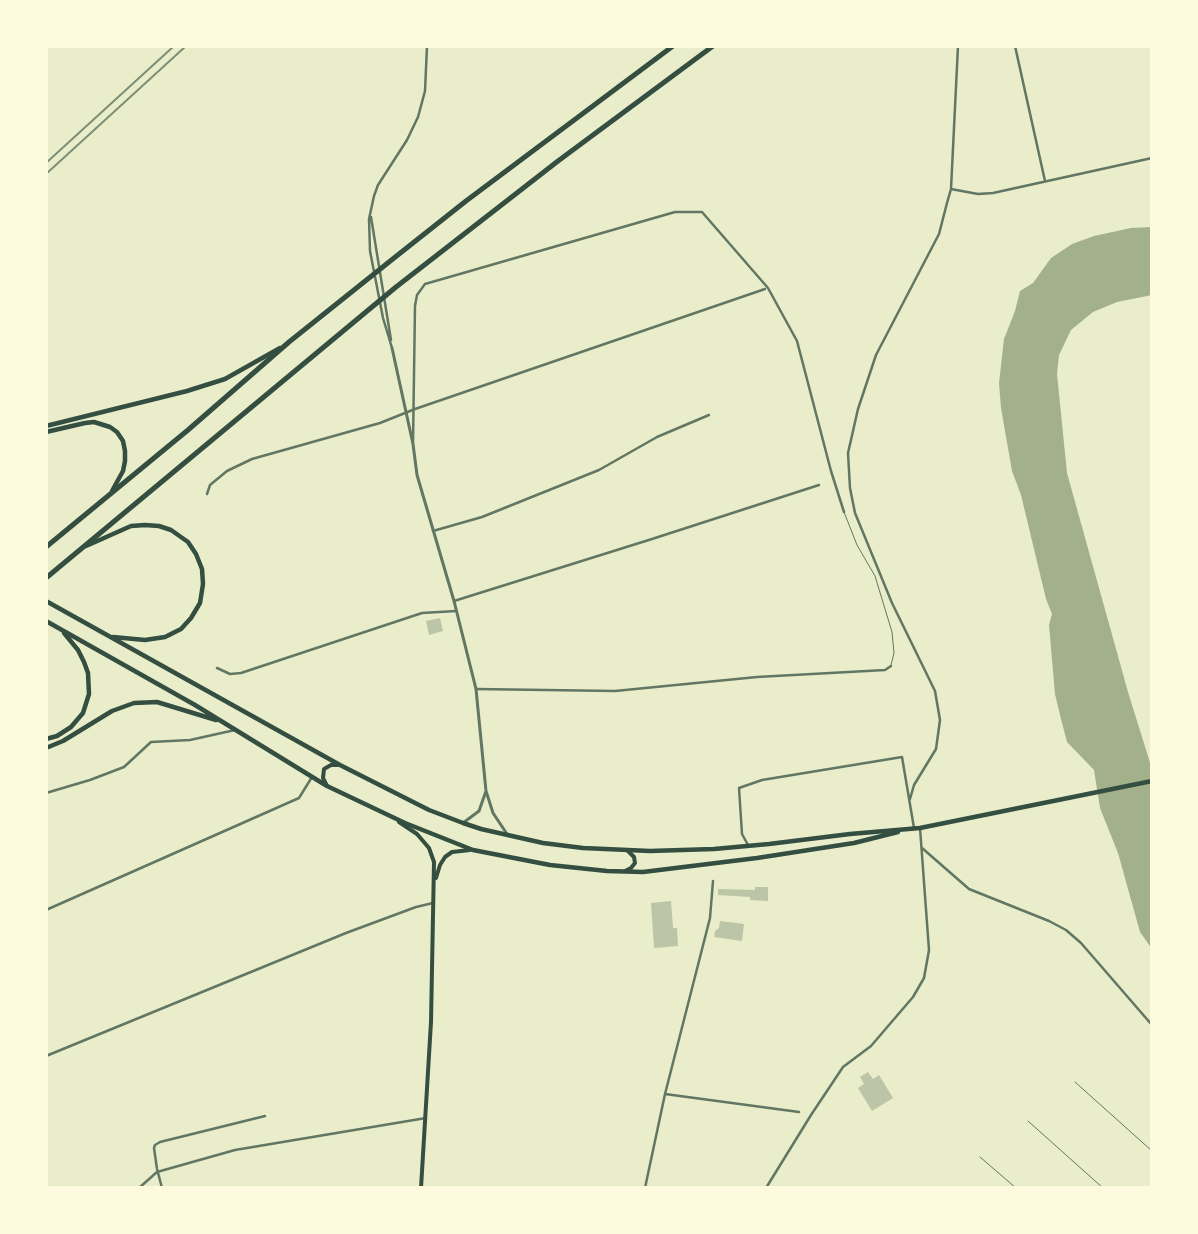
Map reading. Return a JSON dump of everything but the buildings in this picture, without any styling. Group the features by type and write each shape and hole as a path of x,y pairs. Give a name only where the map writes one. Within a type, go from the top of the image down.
{"highway":[{"path":"46,547 357,287 490,183 673,46"},
{"path":"46,578 396,287 551,167 713,46"}],"main road":[{"path":"46,426 187,391 224,379 289,342"},
{"path":"46,432 94,422 110,426 117,432 123,441 126,451 123,471 111,493"},
{"path":"86,546 131,526 159,526 171,530 188,542 196,554 202,569 203,584 200,603 191,618 181,629 165,637 145,640 110,637"},
{"path":"46,600 340,765 430,810 463,823 543,843 582,848 650,851 748,846 920,828 1076,798 1152,781"},
{"path":"46,621 226,724 327,786 391,816 473,850 550,865 622,872 662,870 854,843 914,828"},
{"path":"46,740 57,736 71,727 83,713 89,694 88,674 84,662 78,650 62,630"},
{"path":"46,748 63,741 112,711 146,701 172,706 226,724"},
{"path":"327,786 322,778 324,770 331,765 340,765"},
{"path":"391,816 417,834 429,848 434,862 435,903 431,1022 421,1188"},
{"path":"435,888 440,866 445,857 452,852 473,850"},
{"path":"622,872 635,864 632,854 625,850"}],"street":[{"path":"427,46 425,90 418,116 407,140 378,185 371,208 370,251 383,318 392,348 413,444 417,475 454,601 476,689 486,790 493,813 507,835"},
{"path":"910,799 914,785 936,748 940,720 935,691 892,603 855,513 850,488 848,454 858,409 876,355 939,234 951,188 958,46"},
{"path":"1015,46 1045,182"},
{"path":"951,188 985,194 1152,158"},
{"path":"371,208 374,239 392,348"},
{"path":"413,444 417,294 420,288 430,283 680,211 702,212 766,289 797,341 828,462 844,512"},
{"path":"207,494 210,485 227,471 252,459 380,423 414,409 766,289"},
{"path":"433,531 482,517 599,470 657,437 709,415"},
{"path":"454,601 819,485"},
{"path":"217,668 230,674 241,673 422,613 456,611"},
{"path":"476,689 615,690 757,677 885,670 890,666"},
{"path":"46,793 90,780 124,767 150,742 190,740 235,730"},
{"path":"748,846 742,834 739,788 762,780 902,756 914,828"},
{"path":"46,910 299,798 312,777"},
{"path":"463,823 479,811 486,790"},
{"path":"766,1188 843,1067 871,1046 886,1030 912,997 924,978 929,950 920,828"},
{"path":"922,848 968,889 1049,921 1066,930 1081,944 1152,1025"},
{"path":"645,1188 665,1094 710,918 713,881"},
{"path":"46,1056 351,931 416,907 435,903"},
{"path":"665,1094 799,1112"},
{"path":"162,1188 157,1170 155,1145 160,1142 265,1116"},
{"path":"139,1188 157,1170 235,1150 426,1118"}],"lane":[{"path":"844,512 857,545 875,576 892,632 894,653 890,666"},
{"path":"1076,1082 1152,1151"},
{"path":"1028,1121 1103,1188"},
{"path":"980,1157 1016,1188"}],"shaded area":[{"path":"1152,227 1152,295 1117,302 1093,312 1071,330 1059,355 1057,374 1067,473 1128,692 1152,769 1152,949 1140,932 1118,853 1100,808 1094,770 1067,742 1055,694 1049,625 1052,614 1046,599 1021,495 1012,471 1001,408 999,383 1004,339 1015,311 1020,291 1033,283 1051,258 1072,244 1094,236 1131,228"}],"railway":[{"path":"46,163 174,46"},
{"path":"46,174 186,46"}]}
